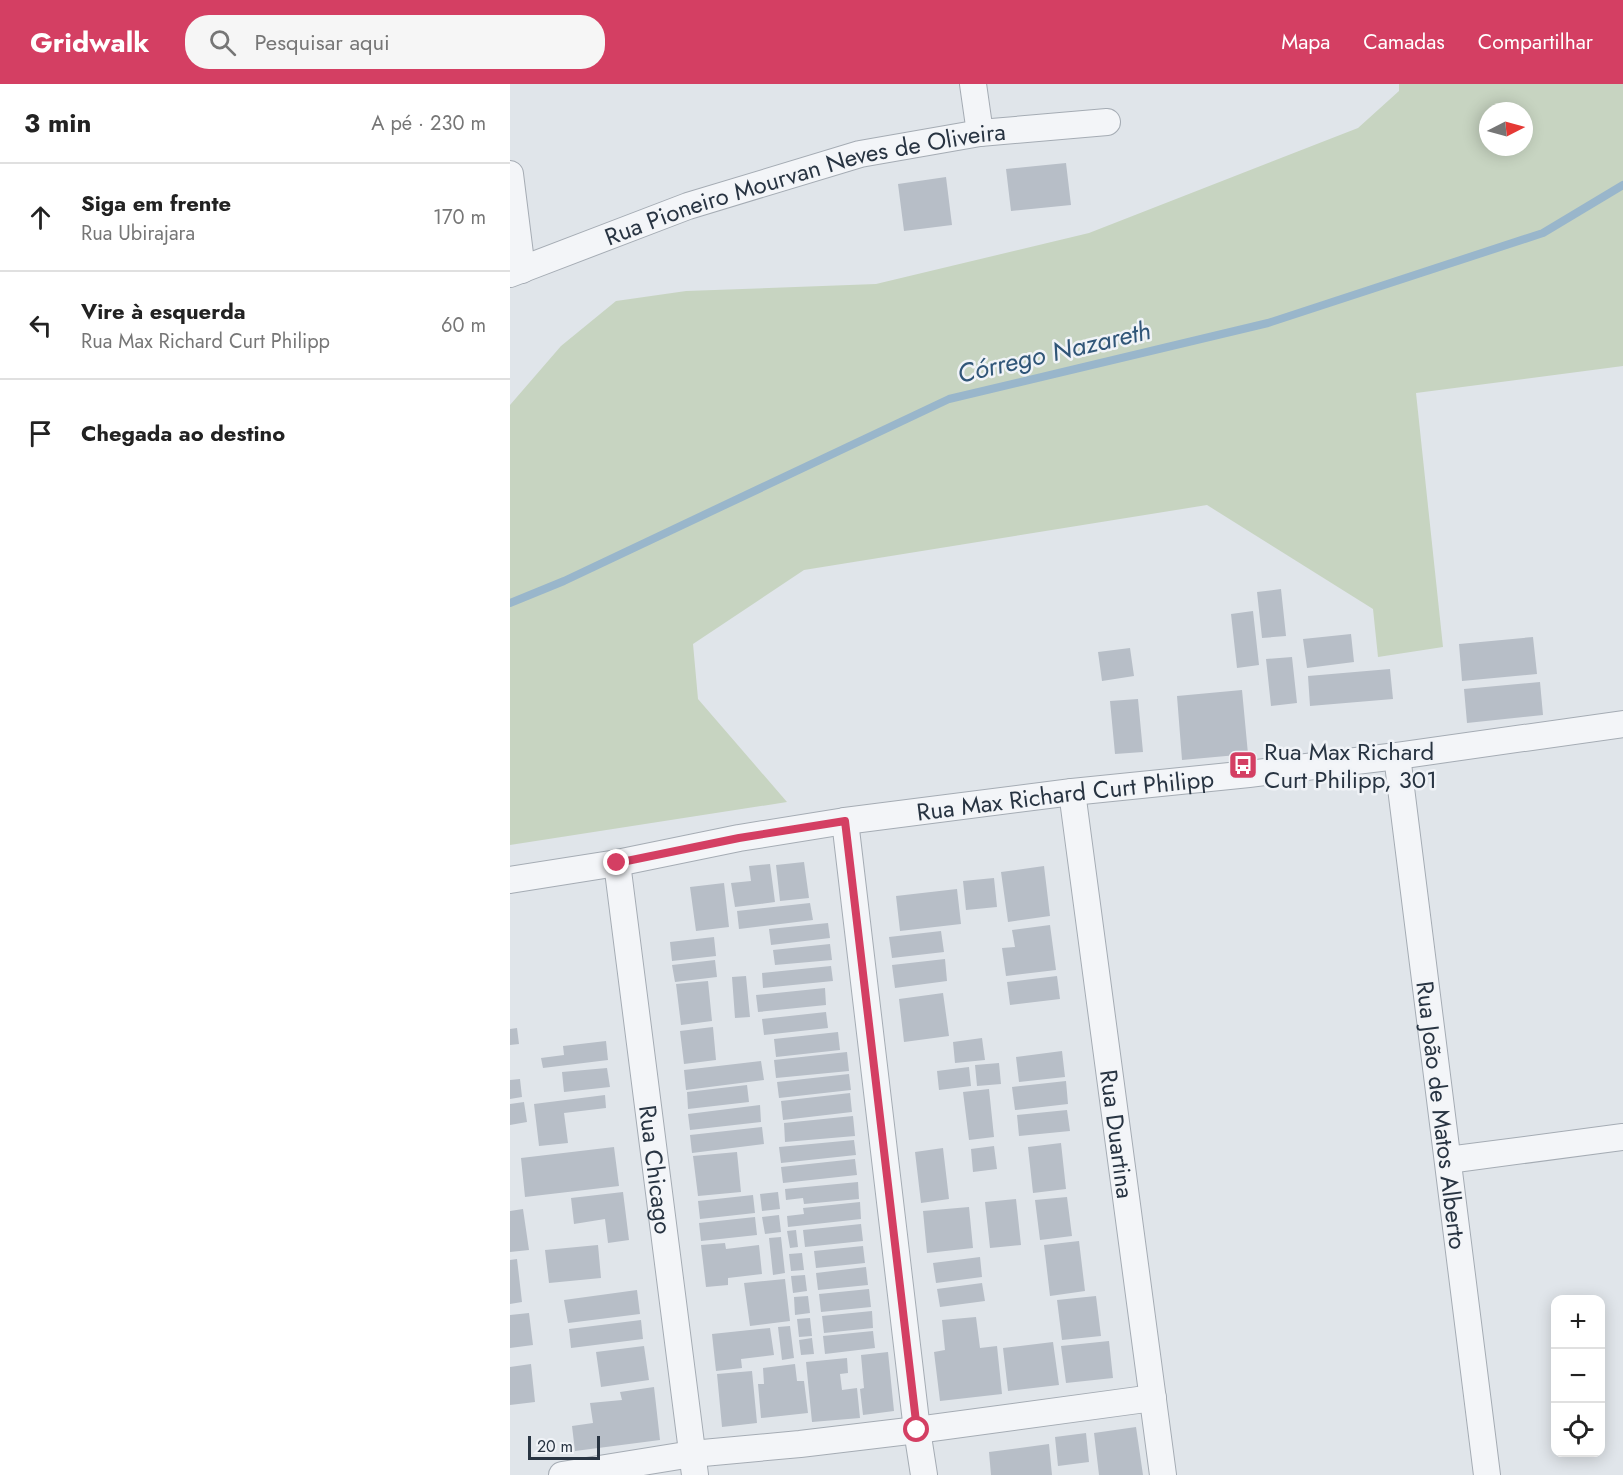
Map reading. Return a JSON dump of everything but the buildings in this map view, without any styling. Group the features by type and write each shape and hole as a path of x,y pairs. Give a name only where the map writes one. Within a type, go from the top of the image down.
{"street":[{"path":"973,84 981,133"},
{"name":"Rua Pioneiro Mourvan Neves de Oliveira","path":"516,272 688,206 860,154 981,133 1107,122"},
{"path":"510,174 516,272"},
{"name":"Rua Max Richard Curt Philipp","path":"510,879 617,863 739,838 845,821 1072,792 1397,756 1623,724"},
{"name":"Rua João de Matos Alberto","path":"1397,756 1487,1475"},
{"name":"Rua Duartina","path":"1072,792 1163,1475"},
{"path":"845,821 924,1475"},
{"name":"Rua Chicago","path":"617,863 693,1464"},
{"path":"1448,1160 1623,1137"},
{"path":"562,1475 693,1464 800,1444 1153,1398"}],"green space":[{"path":"1399,84 1623,84 1623,366 1416,393 1443,647 1378,657 1373,609 1207,505 804,570 693,644 698,699 787,802 510,845 510,405 561,346 616,301 686,291 876,284 1089,233 1358,128 1399,91"}],"waterway":[{"name":"Córrego Nazareth","path":"510,603 564,581 949,399 1268,323 1543,233 1623,185"}],"place":[{"name":"Rua Max Richard Curt Philipp, 301","path":"1243,765"}],"route":[{"path":"617,863 739,838 845,821 917,1430"}]}
